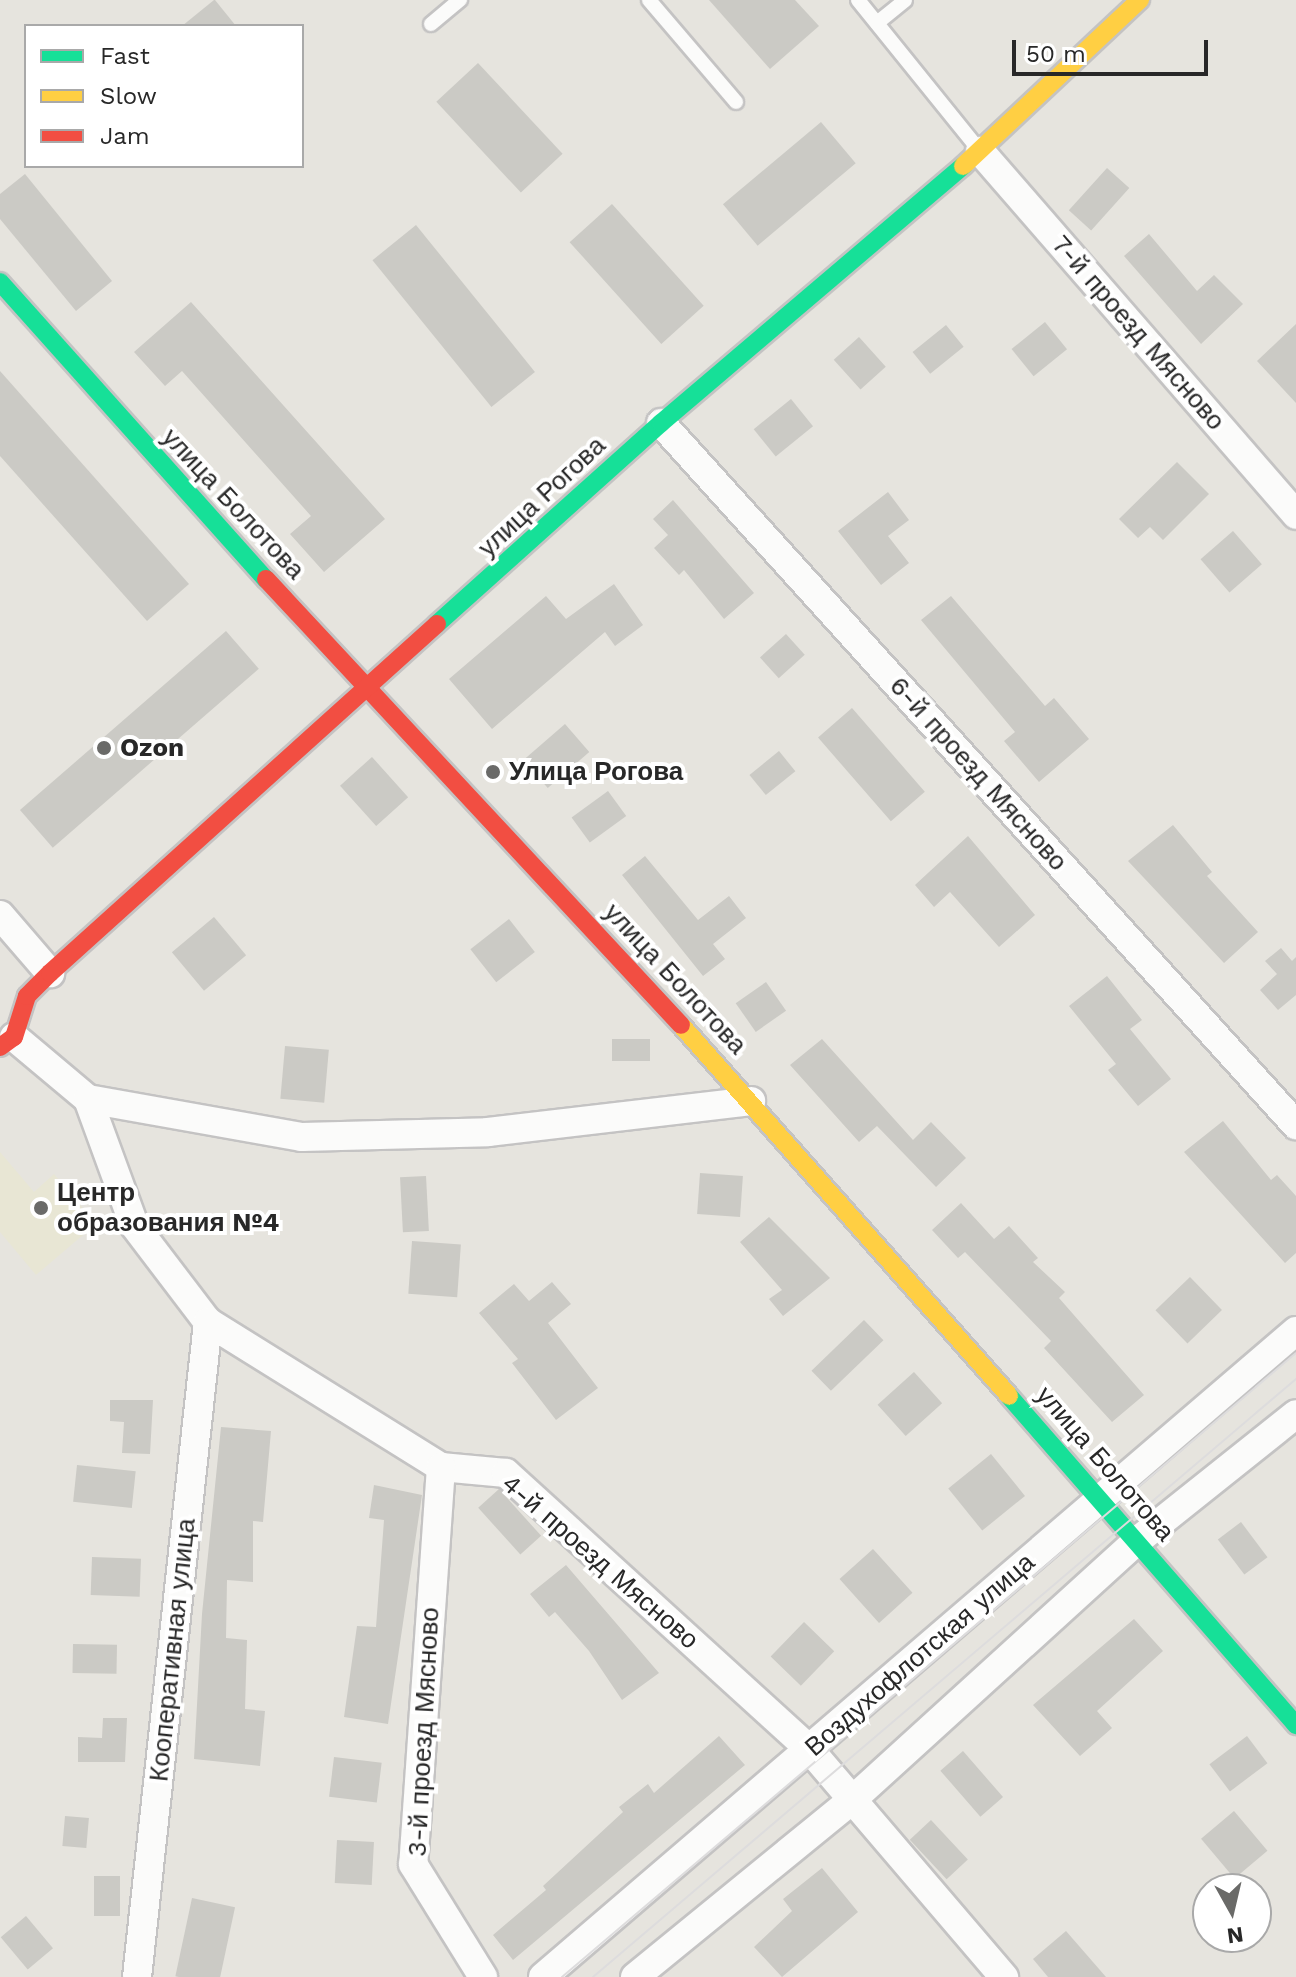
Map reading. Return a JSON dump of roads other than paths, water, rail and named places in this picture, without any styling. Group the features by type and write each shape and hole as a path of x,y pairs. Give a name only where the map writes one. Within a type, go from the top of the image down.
{"street":[{"name":"улица Рогова","path":"7,1042 27,996 50,973 372,688 661,423 980,151 1140,0"},
{"name":"7-й проезд Мясново","path":"980,151 1296,515"},
{"name":"улица Болотова","path":"0,282 232,544 372,688 751,1101 1102,1498 1296,1725"},
{"name":"6-й проезд Мясново","path":"661,423 1296,1125"},
{"path":"0,915 50,973"},
{"name":"4-й проезд Мясново","path":"7,1042 88,1099 134,1225 208,1322 441,1467 506,1473 810,1750 1004,1977"},
{"path":"88,1099 302,1137 488,1132 751,1101"},
{"name":"Кооперативная улица","path":"137,1977 208,1322"},
{"name":"Воздухофлотская улица","path":"543,1977 1296,1331"},
{"path":"635,1977 851,1801 1137,1541 1296,1414"},
{"name":"3-й проезд Мясново","path":"441,1467 413,1864 483,1977"}],"lane":[{"path":"431,24 460,0"},
{"path":"649,0 736,102"},
{"path":"858,0 980,151"},
{"path":"877,23 905,0"}],"tram line":[{"path":"562,1977 1296,1353"},
{"path":"593,1977 1296,1379"}],"place":[{"name":"Ozon","path":"104,748"},
{"name":"Улица Рогова","path":"493,772"},
{"name":"Центр образования №4","path":"41,1208"}]}
